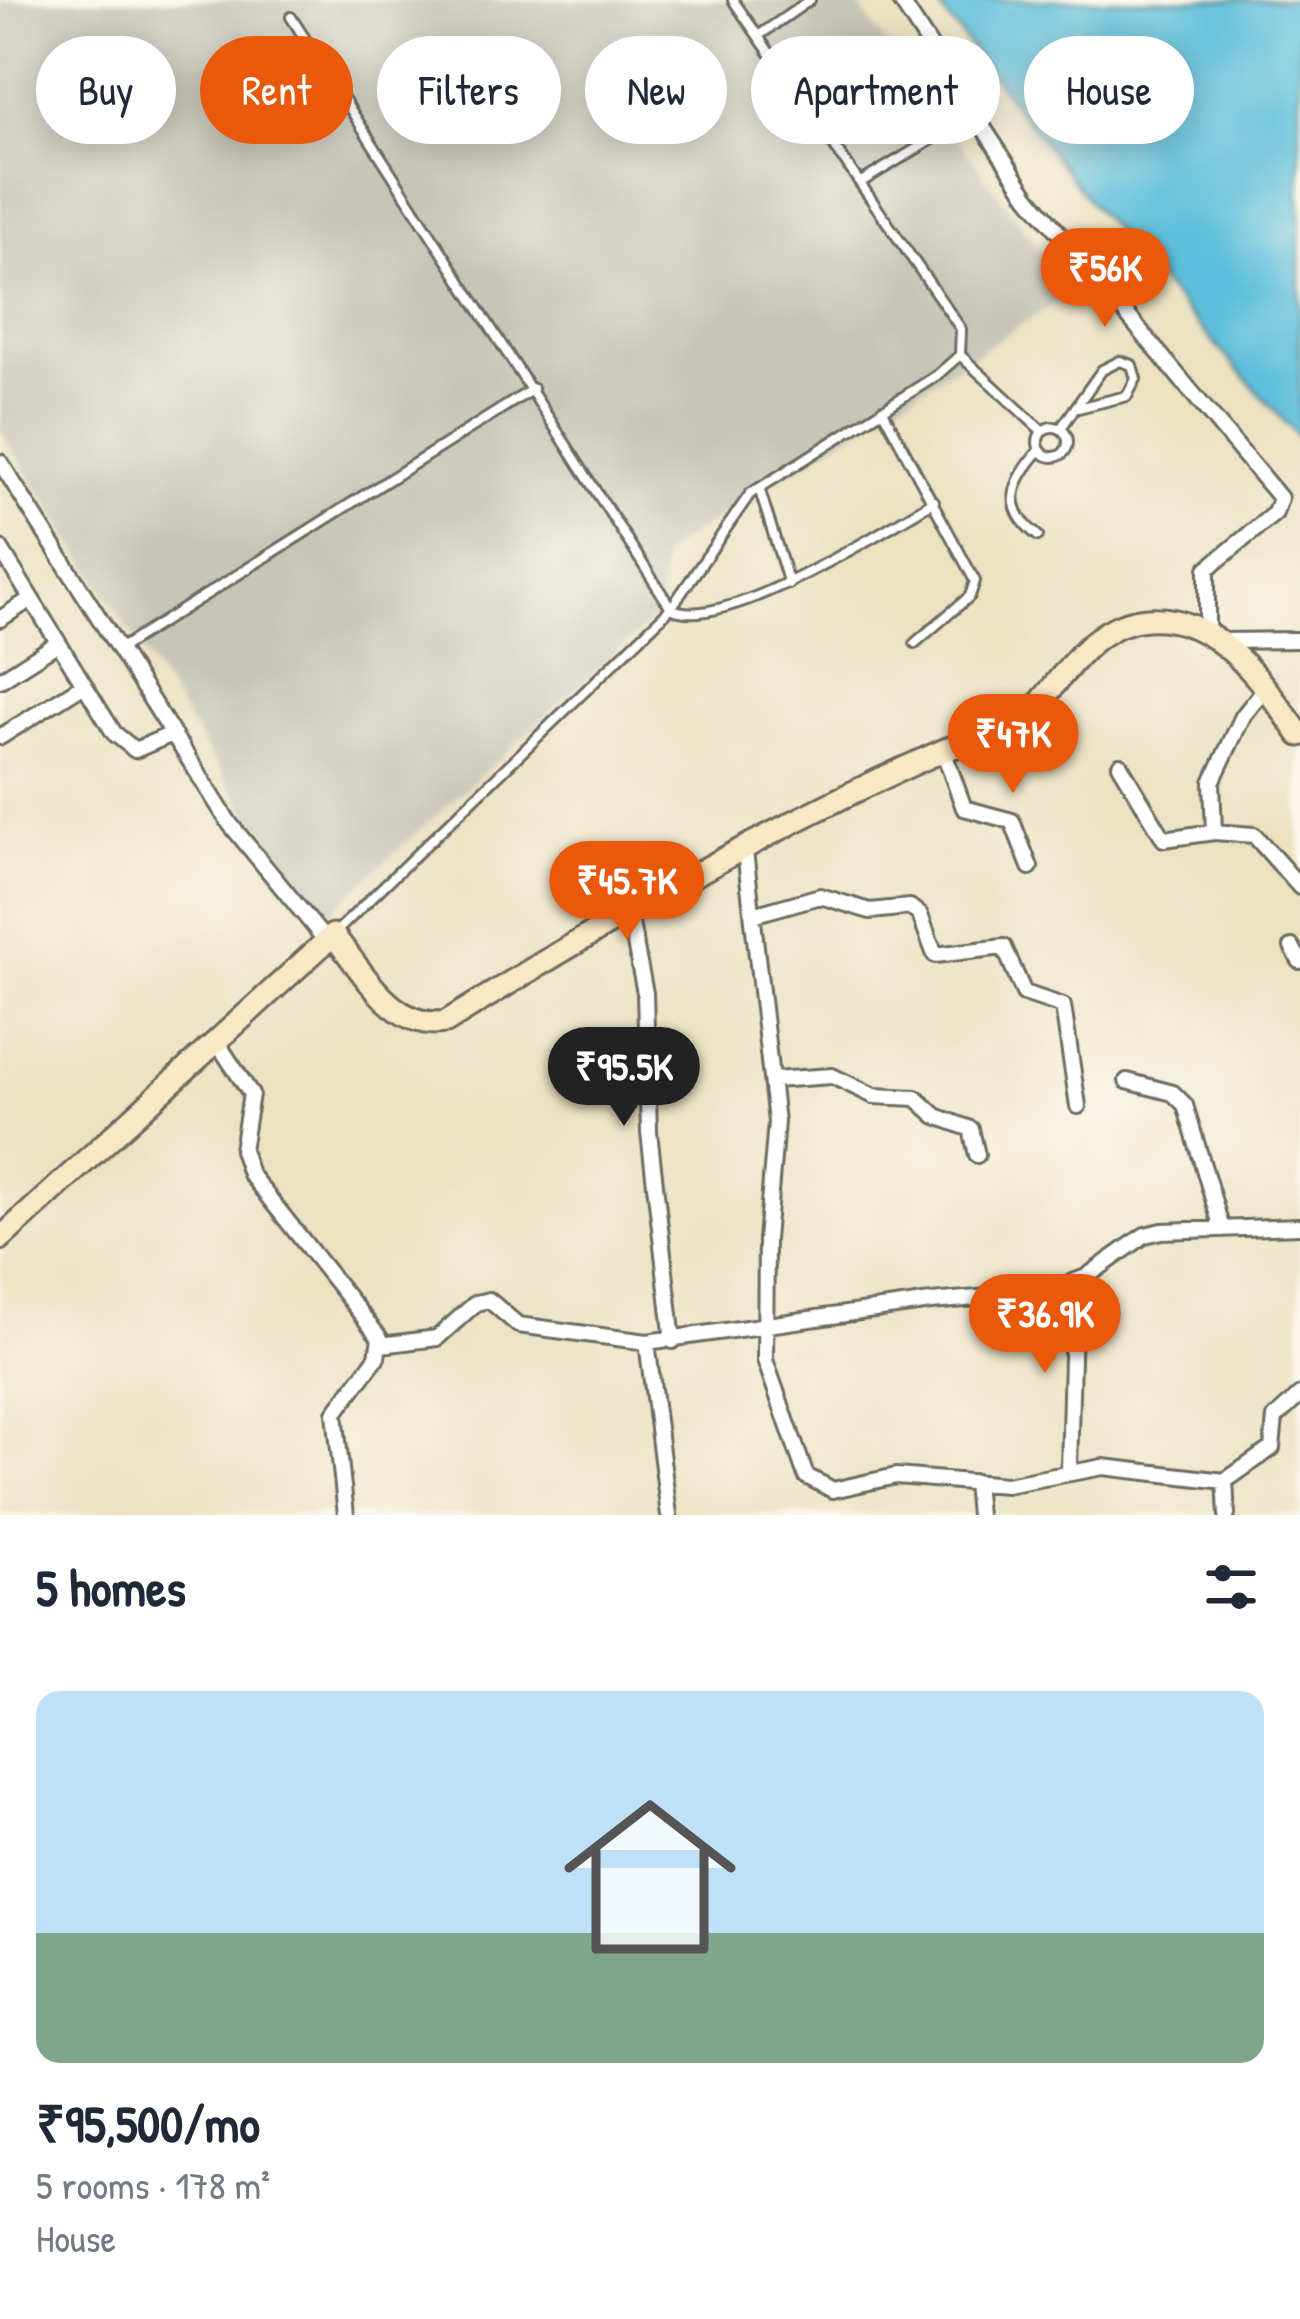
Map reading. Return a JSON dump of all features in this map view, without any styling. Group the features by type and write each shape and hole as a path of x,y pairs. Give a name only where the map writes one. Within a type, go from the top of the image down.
{"street":[{"path":"900,0 923,36"},
{"path":"994,144 1028,196 1280,498 1274,513 1207,568 1213,637 1266,687 1300,734"},
{"path":"0,462 242,839 401,1017 423,1026 446,1022 628,909 944,750 1014,727 1071,660 1114,631 1149,619 1213,637 1300,640"},
{"path":"2,557 125,745 141,749 172,734"},
{"path":"0,619 31,599"},
{"path":"0,680 58,643"},
{"path":"0,737 83,685"},
{"path":"1214,832 1212,782 1243,716 1266,687"},
{"path":"944,750 964,808 1012,821 1030,868"},
{"path":"1120,765 1164,839 1214,832 1262,838 1300,887"},
{"path":"745,851 773,1080 774,1181 765,1360 778,1407 813,1484 845,1490 896,1476 1025,1483 1069,1470 1103,1467 1225,1481 1271,1448 1276,1418 1300,1395"},
{"path":"753,915 820,896 870,911 910,907 920,915 935,955 1004,947 1024,993 1063,1006 1078,1106"},
{"path":"628,909 645,993 649,1132 674,1341"},
{"path":"0,1239 329,938"},
{"path":"215,1039 251,1094 242,1150 250,1174 375,1329 381,1345"},
{"path":"773,1080 822,1075 874,1096 910,1096 936,1116 971,1129 977,1155"},
{"path":"1127,1081 1172,1093 1185,1105 1222,1229"},
{"path":"346,1515 335,1413 381,1345 437,1338 476,1303 489,1300 518,1325 647,1342 674,1341 931,1302 1046,1292 1074,1283 1145,1235 1300,1226"},
{"path":"1069,1470 1074,1283"},
{"path":"647,1342 669,1515"},
{"path":"1225,1481 1227,1515"},
{"path":"975,1482 978,1515"}],"lane":[{"path":"734,0 758,36 810,0"},
{"path":"291,17 671,608 692,614 790,584 934,501"},
{"path":"834,144 961,328 960,355 1042,431"},
{"path":"861,182 924,144"},
{"path":"329,938 671,608 759,487 960,355"},
{"path":"1042,431 1061,428 1102,370 1120,361 1132,365 1136,379 1126,396 1078,408"},
{"path":"118,650 533,388"},
{"path":"882,409 976,589 915,643"},
{"path":"1040,450 1053,457 1062,454 1069,441 1061,428"},
{"path":"1038,536 1022,523 1013,497 1017,475 1040,450 1042,431"},
{"path":"759,487 790,584"}],"shaded area":[{"path":"0,0 854,0 881,36 751,36 751,144 961,144 1071,293 663,553 657,615 318,922 0,430"}],"water":[{"path":"934,0 1300,0 1300,439 1094,208 1045,144 1194,144 1194,36 1024,36 1024,117 1000,86 1000,36 962,36"}]}
